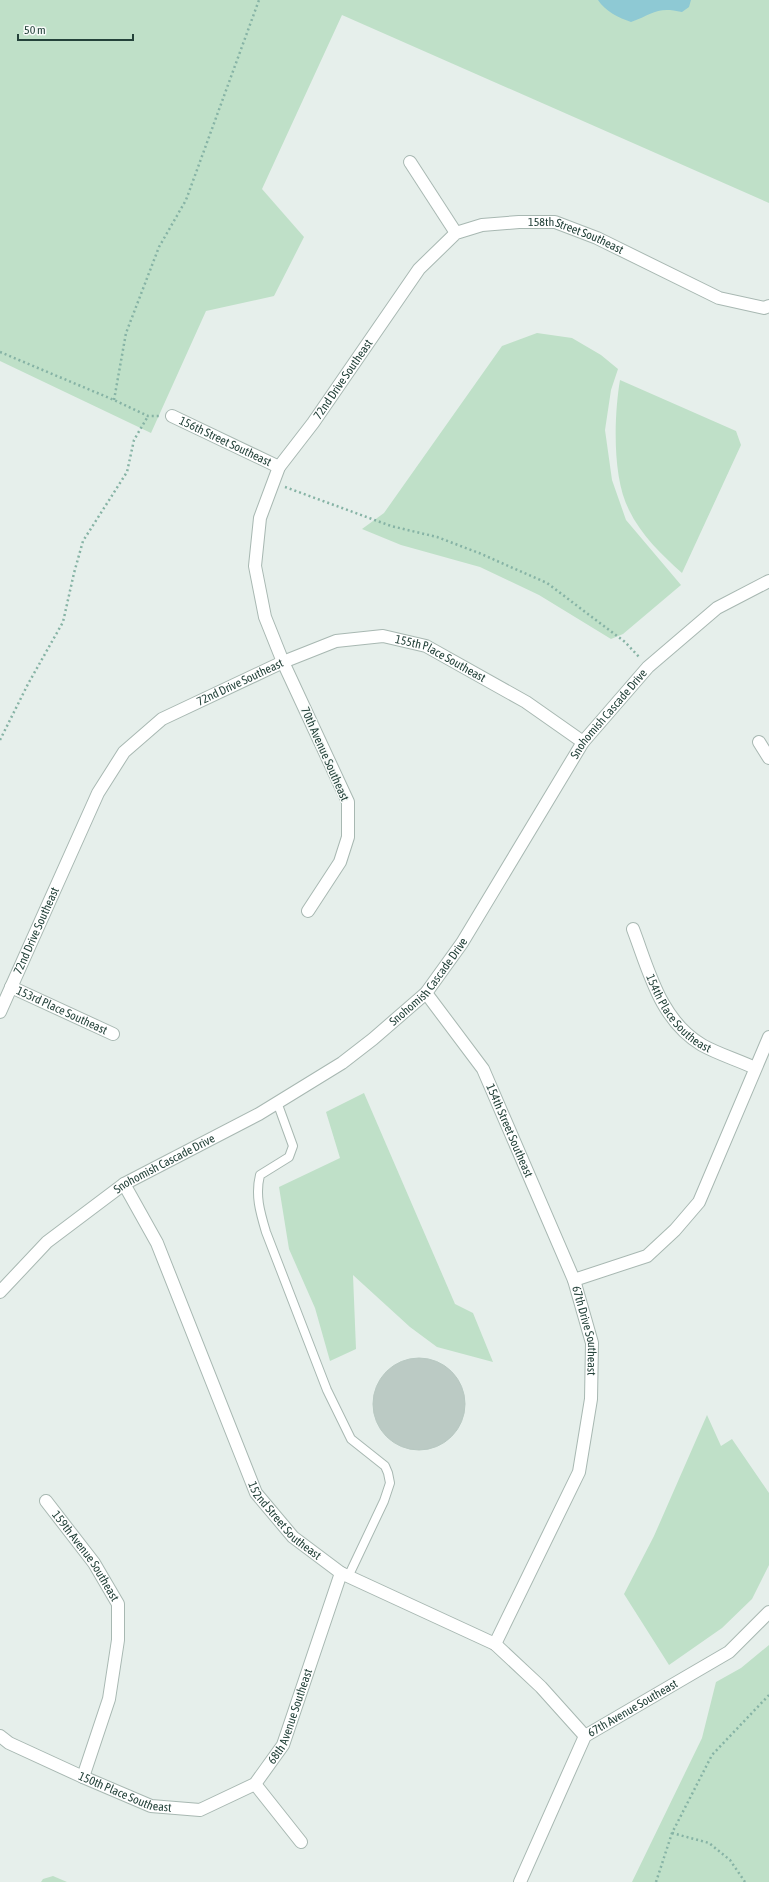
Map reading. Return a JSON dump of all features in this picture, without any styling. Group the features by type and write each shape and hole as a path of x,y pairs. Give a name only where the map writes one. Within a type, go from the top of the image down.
{"street":[{"path":"410,162 456,233"},
{"name":"158th Street Southeast","path":"456,233 482,225 519,222 555,222 597,238 719,298 764,308 769,306"},
{"name":"72nd Drive Southeast","path":"0,1012 98,793 124,752 162,719 283,662 265,617 255,566 260,518 279,467 313,423 419,269 456,233"},
{"name":"156th Street Southeast","path":"172,416 279,467"},
{"name":"Snohomish Cascade Drive","path":"0,1292 47,1242 124,1184 277,1102 342,1063 373,1040 426,993 462,943 583,742 648,667 717,608 769,581"},
{"name":"155th Place Southeast","path":"283,662 336,641 383,636 426,646 526,702 583,742"},
{"name":"70th Avenue Southeast","path":"283,662 348,802 348,837 340,862 308,911"},
{"path":"759,742 769,758"},
{"name":"154th Place Southeast","path":"633,929 663,1007 679,1027 702,1045 755,1068"},
{"name":"153rd Place Southeast","path":"11,987 113,1034"},
{"name":"154th Street Southeast","path":"426,993 483,1069 574,1280"},
{"name":"67th Drive Southeast","path":"495,1644 579,1472 591,1399 592,1344 574,1280 646,1256 675,1230 699,1202 769,1037"},
{"name":"152nd Street Southeast","path":"124,1184 157,1243 256,1493 293,1537 344,1575 495,1644 541,1686 585,1736"},
{"name":"159th Avenue Southeast","path":"46,1501 94,1563 118,1604 118,1640 109,1699 83,1777"},
{"name":"68th Avenue Southeast","path":"255,1784 283,1744 344,1575"},
{"name":"67th Avenue Southeast","path":"520,1882 585,1736 729,1652 769,1612"},
{"name":"150th Place Southeast","path":"0,1736 9,1743 151,1806 200,1810 255,1784"},
{"path":"255,1784 301,1842"}],"lane":[{"path":"277,1102 293,1146 289,1157 260,1175 257,1187 259,1207 266,1232 326,1390 352,1440 385,1466 390,1483 384,1501 344,1575"}],"path":[{"path":"114,400 126,333 159,247 186,200 259,0"},
{"path":"0,352 148,416 134,440 127,472 83,541 63,622 28,684 0,740"},
{"path":"273,483 391,526 437,537 479,553 547,583 625,642 648,667"},
{"path":"656,1882 672,1833 712,1755 769,1695"},
{"path":"672,1833 709,1843 730,1860 745,1882"}],"green space":[{"path":"0,0 769,0 769,203 342,15 262,189 304,237 274,296 206,311 151,433 0,361"},
{"path":"537,333 572,338 601,355 618,369 611,390 605,430 612,480 626,520 681,585 623,634 611,639 539,595 480,567 401,545 362,529 384,513 502,346"},
{"path":"620,380 736,431 741,445 682,573 646,536 634,519 623,496 617,464 616,446 616,411"},
{"path":"364,1093 455,1304 473,1313 493,1362 437,1347 410,1327 353,1275 356,1349 330,1361 315,1308 289,1249 279,1187 340,1158 326,1112"},
{"path":"707,1415 721,1446 732,1439 769,1493 769,1565 752,1599 722,1628 669,1665 624,1594 654,1536"},
{"path":"769,1645 769,1882 632,1882 702,1738 716,1682 741,1668"},
{"path":"53,1876 67,1882 41,1882 43,1879"}],"water":[{"path":"598,0 691,0 689,7 682,12 674,10 661,10 631,22 604,8"}],"building":[{"path":"419,1358 437,1362 451,1372 461,1386 465,1404 461,1422 451,1436 437,1446 419,1450 401,1446 387,1436 377,1422 373,1404 377,1386 387,1372 401,1362"}]}
